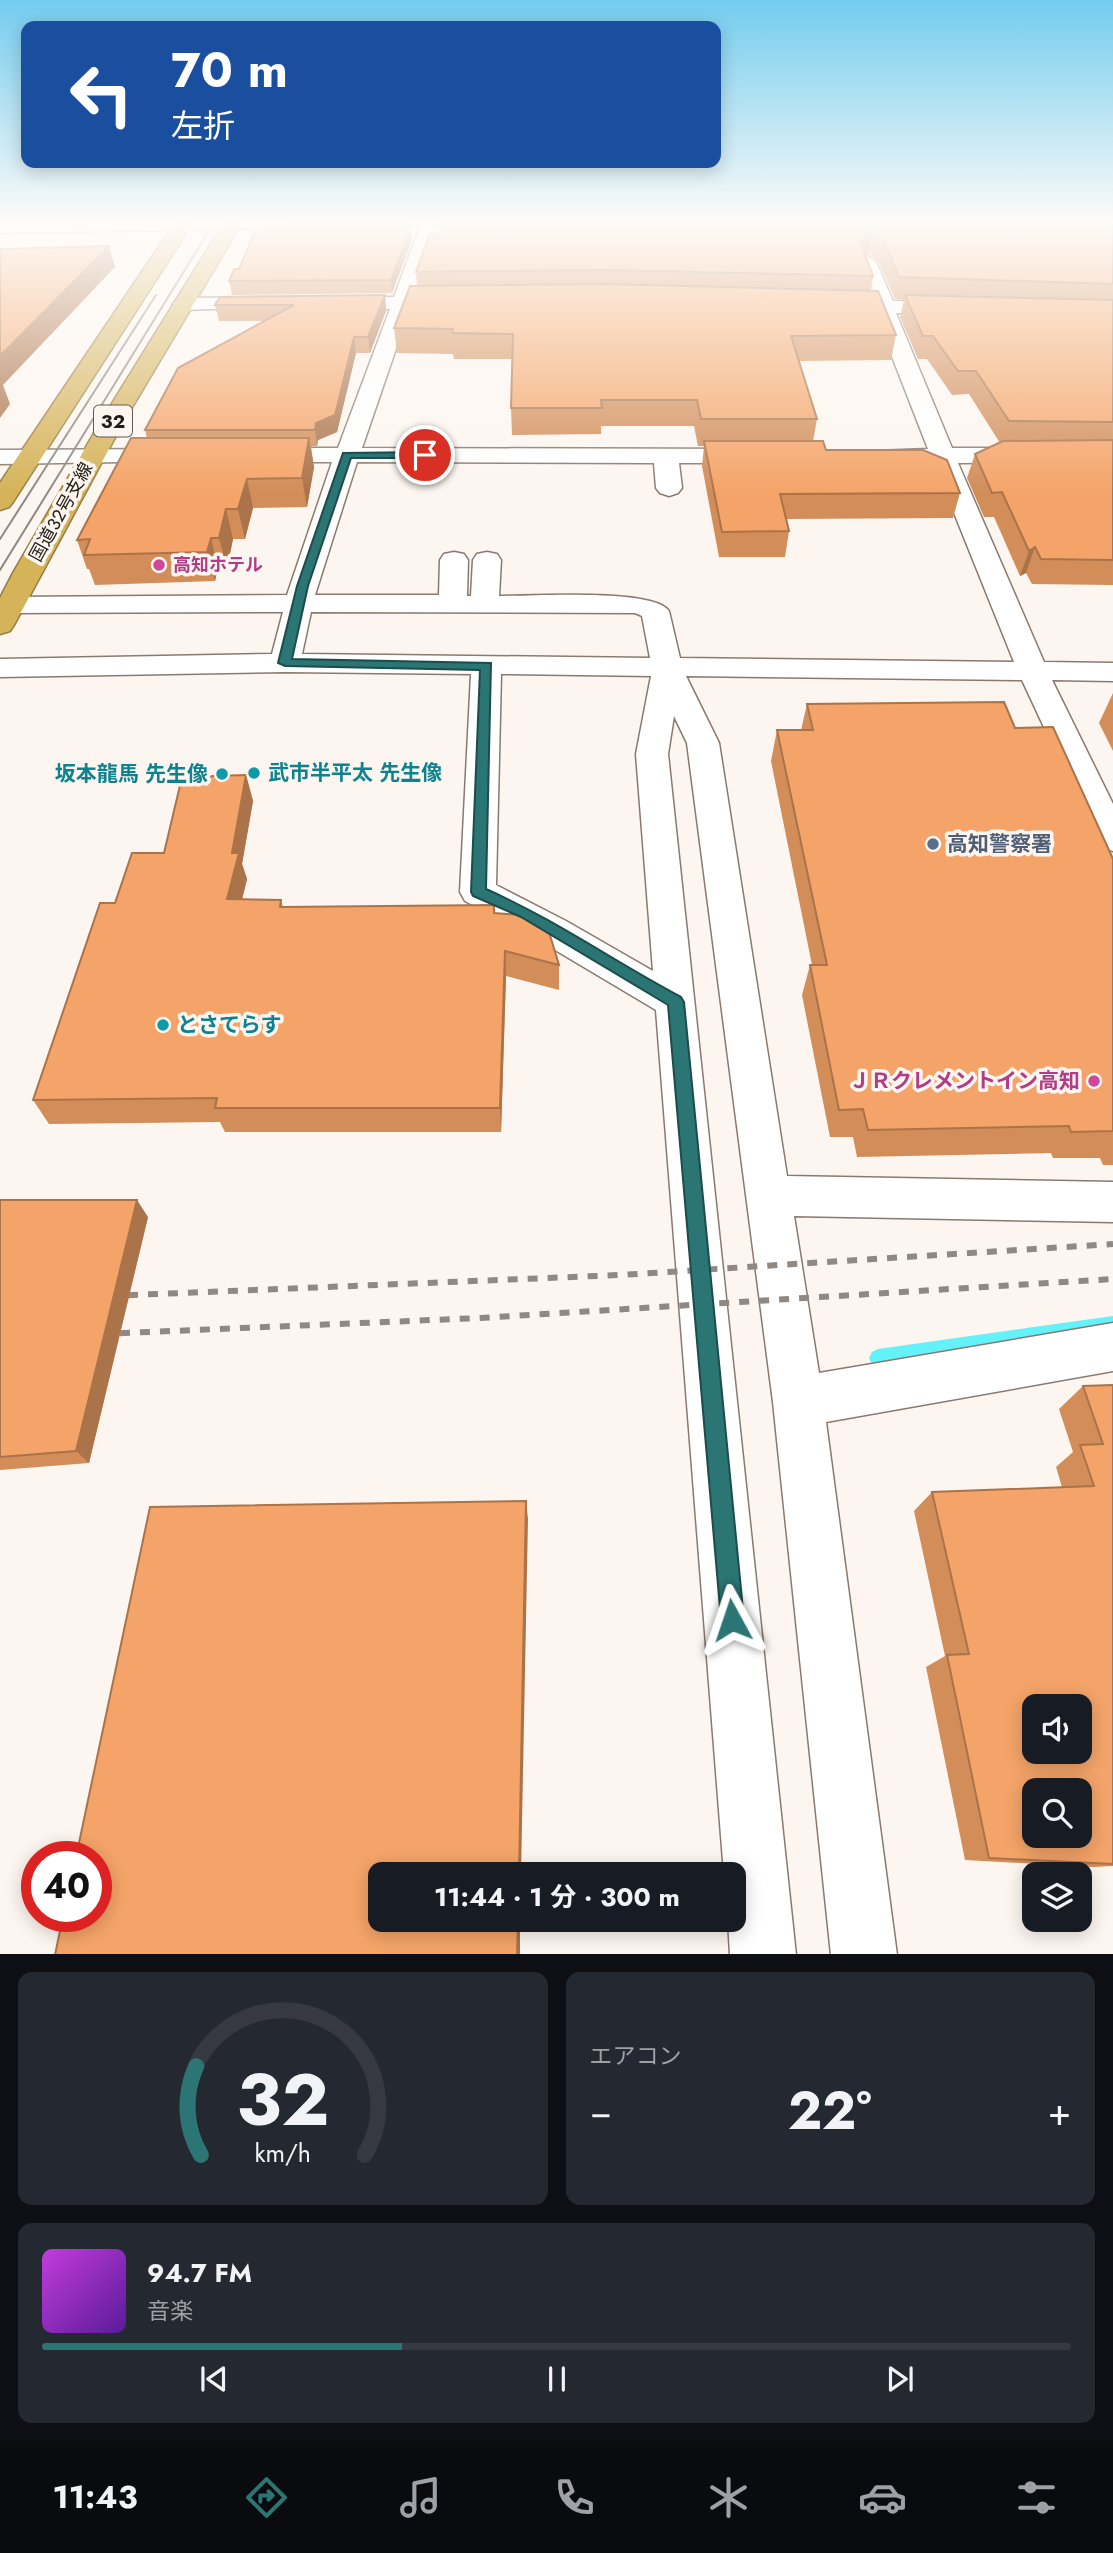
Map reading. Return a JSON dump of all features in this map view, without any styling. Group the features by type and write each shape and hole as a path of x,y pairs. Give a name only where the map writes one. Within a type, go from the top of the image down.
{"highway":[{"name":"32","path":"0,502 125,312"},
{"name":"国道32号支線","path":"5,615 92,456 178,312"}],"street":[{"path":"285,663 298,603 396,312"},
{"path":"886,312 1033,672 1113,839"},
{"path":"236,456 347,455 503,468 666,456 777,456"},
{"path":"860,456 1113,455"},
{"path":"0,457 194,456"},
{"path":"666,456 669,488"},
{"path":"453,604 454,561"},
{"path":"485,604 487,561"},
{"path":"5,615 298,603 638,605 651,608 659,617 667,669 703,743 798,1402 864,1954"},
{"path":"0,668 285,663 1113,672"},
{"path":"486,666 478,892 526,913 633,979 676,1002"},
{"path":"667,669 652,754 763,1954"},
{"path":"770,1196 1113,1202"},
{"path":"798,1402 1113,1347"}],"building":[{"path":"0,312 43,312 0,356"},
{"path":"281,312 378,312 368,337 354,337 335,415 316,423 315,430 145,430 178,368"},
{"path":"400,312 887,312 896,335 791,336 817,419 701,419 697,400 601,400 602,408 511,408 513,334 394,328"},
{"path":"913,312 1113,312 1113,422 1009,421 976,371 958,371 933,336 923,336"},
{"path":"131,438 309,438 302,478 247,479 238,509 226,509 219,538 211,538 207,552 84,555 90,539 77,540"},
{"path":"1113,440 1113,560 1041,559 1035,547 1029,551 1002,492 992,493 975,454 1003,441"},
{"path":"704,441 823,441 826,450 923,450 947,460 960,493 780,494 789,531 722,532"},
{"path":"1004,702 1015,728 1053,727 1113,859 1113,1131 1071,1132 1069,1126 868,1130 863,1109 839,1110 810,965 827,965 777,730 813,730 807,704"},
{"path":"246,775 232,853 239,853 227,899 281,900 280,907 494,905 494,913 536,916 546,922 559,965 505,951 500,1108 215,1108 217,1098 33,1100 100,903 115,903 132,853 164,853 182,777"},
{"path":"0,1200 137,1200 76,1451 0,1457"},
{"path":"1113,1385 1113,1864 989,1858 947,1655 969,1654 932,1492 1094,1486 1080,1445 1103,1444 1083,1386"},
{"path":"526,1501 519,1862 368,1862 368,1932 518,1932 517,1954 55,1954 60,1932 112,1932 112,1841 79,1841 150,1507"}],"waterway":[{"path":"878,1358 1113,1324"}],"tram line":[{"path":"0,539 145,312"},
{"path":"0,570 159,312"}],"railway":[{"path":"108,1296 620,1275 1113,1244"},
{"path":"100,1334 480,1318 1113,1279"}],"place":[{"name":"高知ホテル","path":"159,565"},
{"name":"武市半平太 先生像","path":"254,773"},
{"name":"坂本龍馬 先生像","path":"222,774"},
{"name":"高知警察署","path":"933,844"},
{"name":"とさてらす","path":"163,1025"},
{"name":"ＪＲクレメントイン高知","path":"1094,1081"}],"route":[{"path":"425,455 347,455 303,586 285,663 486,666 478,892 526,913 633,979 676,1002 732,1620"}]}
